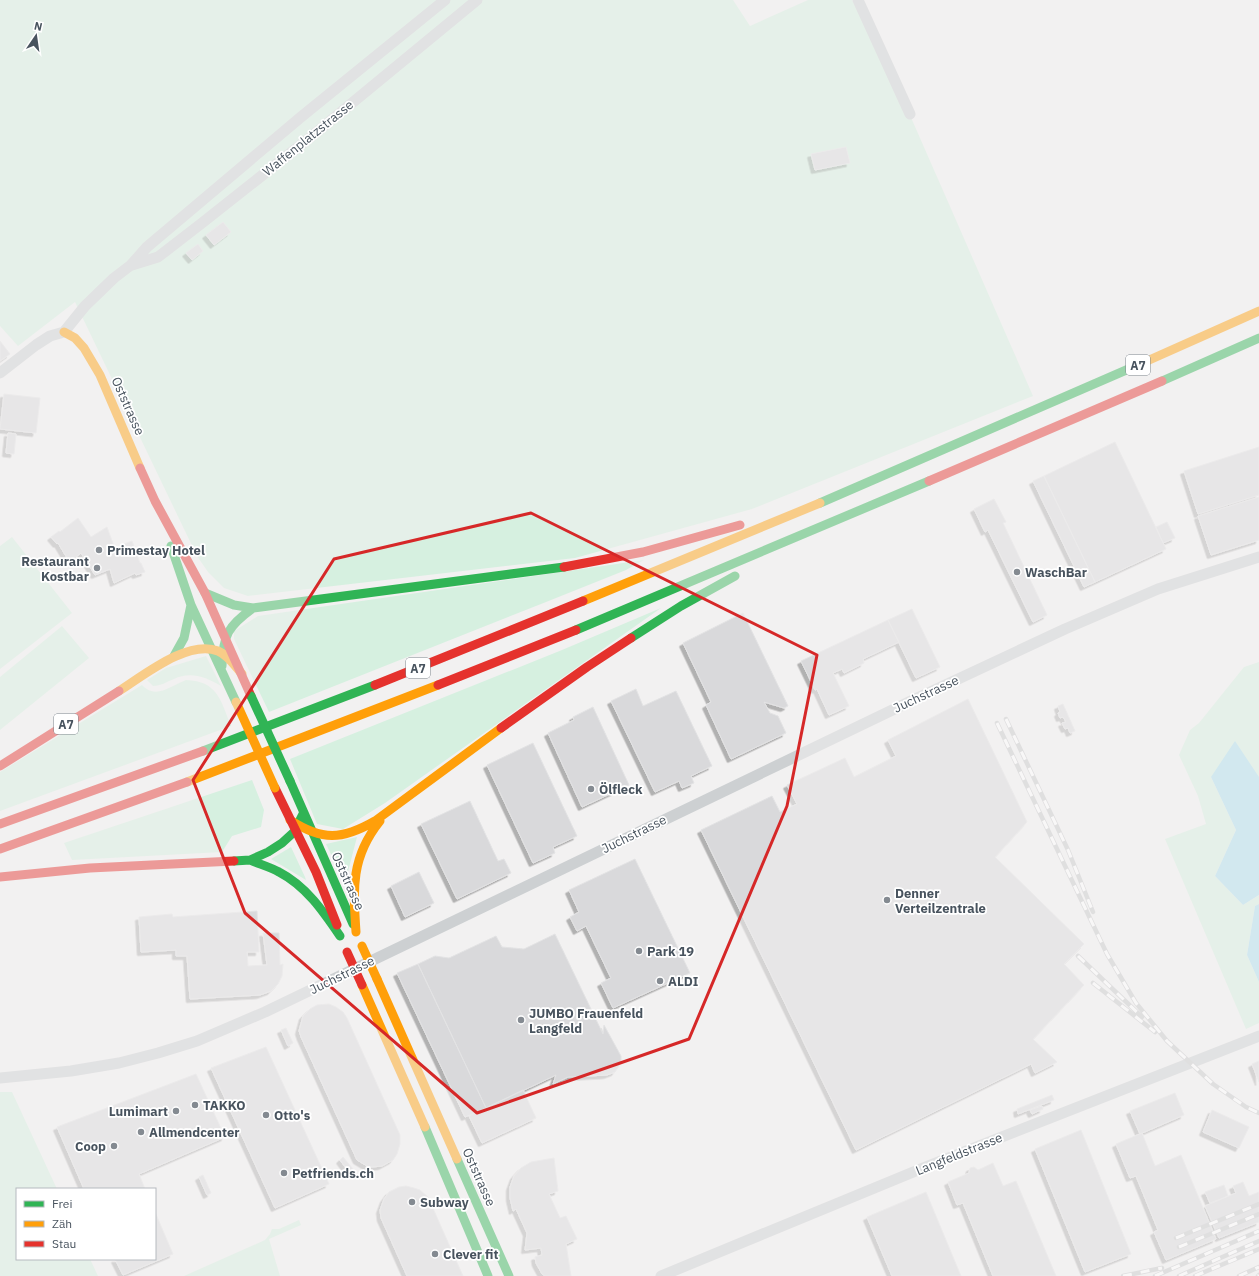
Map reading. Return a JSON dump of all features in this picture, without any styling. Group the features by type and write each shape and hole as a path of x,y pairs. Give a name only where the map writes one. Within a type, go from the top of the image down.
{"main road":[{"name":"A7","path":"0,824 188,757 338,700 634,581 1009,422 1259,312"},
{"name":"Oststrasse","path":"64,332 75,338 84,348 100,375 155,501 191,605 275,788 295,825 331,906 340,936 430,1139 488,1276"},
{"name":"A7","path":"0,849 144,798 350,720 529,649 1032,438 1259,338"},
{"name":"A7","path":"205,593 234,606 253,608 579,565 643,552 830,498"},
{"name":"Oststrasse","path":"155,501 205,593 225,636 509,1276"},
{"name":"A7","path":"295,825 313,833 330,836 348,834 367,826 387,813 572,677 612,650 668,614 813,531"},
{"name":"A7","path":"174,656 186,633 191,605"},
{"name":"A7","path":"222,670 222,653 225,636 237,620 253,608"},
{"name":"A7","path":"0,766 174,656 191,650 212,650 222,653 242,674"},
{"path":"0,877 90,868 250,860 271,851 284,842 304,812"},
{"name":"A7","path":"356,932 354,886 356,866 362,848 370,833 387,813"},
{"path":"250,860 279,872 304,890 322,909 340,936"}],"street":[{"name":"Waffenplatzstrasse","path":"64,332 85,306 114,278 131,265 152,242 301,117 445,0"},
{"name":"Waffenplatzstrasse","path":"131,265 158,257 202,224 312,136 477,0"},
{"path":"858,0 910,114"},
{"path":"0,373 50,336 64,332"},
{"name":"Juchstrasse","path":"0,1078 71,1071 119,1063 197,1041 265,1012 908,702 1072,625 1158,589 1259,557"},
{"name":"Langfeldstrasse","path":"661,1276 930,1166 1259,1036"}],"highlighted area":[{"path":"531,513 817,655 787,806 689,1039 477,1113 245,913 193,780 334,559"}],"green space":[{"path":"0,0 733,0 750,26 808,0 852,0 899,90 1033,396 752,509 575,558 248,596 224,588 208,572 197,556 75,302 18,346 0,326"},
{"path":"12,537 72,613 0,669 0,546"},
{"path":"644,560 626,570 269,712 234,639 234,631 258,616"},
{"path":"661,608 385,803 343,829 317,824 290,759 562,650"},
{"path":"62,626 89,658 0,730 0,677"},
{"path":"206,656 221,686 210,680 192,675 186,675 156,686 153,686 147,680 166,668"},
{"path":"1259,662 1259,777 1211,777 1236,830 1215,876 1243,905 1259,895 1259,904 1255,906 1247,955 1259,982 1259,1023 1246,1029 1165,839 1206,824 1198,796 1179,755 1190,730 1199,723 1244,667"},
{"path":"186,680 197,681 212,688 221,701 231,726 0,811 0,772 142,685 147,689 158,692"},
{"path":"252,780 264,810 261,827 232,836 222,852 72,860 64,843"},
{"path":"357,837 345,883 326,844"},
{"path":"291,847 305,877 306,880 271,859"},
{"path":"0,1092 12,1092 57,1188 16,1188 16,1260 90,1260 98,1276 0,1276"},
{"path":"299,1220 301,1225 269,1239 280,1276 184,1276 265,1240 272,1229 279,1229"}],"water":[{"path":"1235,741 1259,777 1259,895 1243,905 1215,876 1236,830 1211,777"},
{"path":"1259,904 1259,982 1247,955 1255,906"}],"building":[{"path":"846,147 850,163 815,170 811,154"},
{"path":"223,222 231,232 214,245 206,235"},
{"path":"198,244 203,251 192,260 186,253"},
{"path":"0,341 10,354 0,361"},
{"path":"4,394 40,398 36,433 0,429"},
{"path":"8,433 16,434 14,454 6,453"},
{"path":"1115,442 1166,549 1095,582 1044,476"},
{"path":"1259,447 1259,495 1198,514 1184,471"},
{"path":"1044,476 1095,582 1084,587 1033,481"},
{"path":"1259,497 1259,540 1211,555 1198,516"},
{"name":"WaschBar","path":"994,499 1006,522 1003,523 1047,615 1033,622 988,530 985,532 974,509"},
{"name":"Primestay Hotel","path":"78,518 91,537 107,527 115,549 125,546 124,544 132,541 145,572 136,575 135,573 114,583 110,569 95,575 81,553 70,563 58,543 57,544 51,537"},
{"path":"1167,522 1175,538 1163,543 1156,527"},
{"path":"912,609 940,667 916,678 888,620"},
{"path":"743,613 788,706 784,708 764,702 770,713 778,716 786,733 731,759 706,705 711,702 683,643"},
{"path":"888,620 899,642 863,659 864,663 844,673 842,669 833,673 849,706 829,715 817,689 815,690 801,661"},
{"path":"636,689 643,706 676,691 712,766 691,776 694,783 682,788 679,781 655,792 611,701"},
{"name":"Denner Verteilzentrale","path":"968,699 1027,822 995,857 1084,944 1064,964 1084,985 1033,1039 1057,1062 1035,1073 1031,1064 856,1150 701,830 772,796 780,812 797,804 787,785 845,758 854,777 896,756 888,740"},
{"path":"1063,704 1075,731 1070,733 1068,728 1065,729 1062,723 1066,722 1063,717 1060,718 1058,713 1060,712 1058,706"},
{"path":"593,707 629,785 582,807 548,733 574,720 573,717"},
{"path":"533,743 577,836 553,847 555,853 533,863 487,765"},
{"path":"470,801 498,861 504,859 511,873 457,899 421,824"},
{"name":"Park 19","path":"635,859 690,973 613,1008 601,983 611,978 586,926 577,931 570,917 579,912 569,890"},
{"path":"419,872 434,903 405,917 391,886"},
{"path":"257,911 259,952 247,952 248,966 267,965 263,933 279,933 280,965 283,964 282,976 278,984 271,991 260,995 190,999 187,956 176,956 176,950 141,952 139,917 172,914 173,917"},
{"name":"JUMBO Frauenfeld Langfeld","path":"555,934 603,1034 604,1025 621,1056 621,1063 615,1072 607,1075 568,1077 553,1084 556,1075 486,1108 418,964 435,956 449,958 496,936 502,947 524,949"},
{"path":"418,964 486,1108 465,1117 397,973"},
{"path":"329,1004 343,1012 347,1018 400,1135 400,1144 397,1154 393,1160 382,1166 367,1166 357,1160 299,1031 303,1016 310,1009 317,1005"},
{"path":"286,1028 293,1043 288,1046 281,1030"},
{"name":"Allmendcenter","path":"266,1047 329,1184 275,1208 211,1068"},
{"path":"1259,1061 1259,1082 1252,1064"},
{"name":"Allmendcenter","path":"196,1074 225,1137 139,1174 145,1188 84,1188 57,1127"},
{"path":"523,1090 536,1118 482,1143 469,1116"},
{"path":"1175,1093 1184,1115 1140,1134 1130,1111"},
{"path":"1052,1095 1054,1100 1018,1114 1017,1109"},
{"path":"1042,1106 1043,1109 1032,1114 1030,1110"},
{"path":"1212,1110 1249,1127 1239,1148 1203,1132"},
{"path":"1081,1130 1131,1254 1085,1272 1035,1149"},
{"path":"1142,1133 1155,1166 1181,1155 1216,1239 1166,1260 1154,1232 1158,1230 1136,1176 1130,1178 1116,1144"},
{"path":"343,1157 353,1169 349,1172 340,1160"},
{"path":"554,1158 558,1191 549,1194 560,1218 566,1216 577,1239 566,1244 571,1276 545,1276 542,1274 536,1263 535,1257 542,1255 541,1248 525,1250 527,1233 516,1209 513,1211 510,1198 510,1187 514,1176 521,1168 531,1162"},
{"path":"993,1163 1003,1186 1016,1181 1056,1276 993,1276 963,1203 957,1205 948,1182 969,1173 970,1168 974,1167 978,1170"},
{"path":"203,1175 211,1193 207,1195 199,1177"},
{"path":"1243,1182 1249,1196 1259,1192 1259,1222 1219,1238 1205,1206 1236,1193 1233,1186"},
{"path":"1224,1185 1228,1196 1210,1203 1205,1192"},
{"path":"406,1186 420,1190 428,1197 463,1276 407,1276 381,1218 380,1210 384,1199 389,1192 399,1187"},
{"path":"926,1192 961,1276 892,1276 867,1217"},
{"path":"156,1214 173,1254 123,1275 116,1260 156,1260"}],"railway":[{"path":"1006,719 1068,850 1093,912"},
{"path":"997,723 1107,954 1136,1003 1167,1041 1213,1084 1246,1107 1259,1113"},
{"path":"1078,956 1142,1017"},
{"path":"1093,983 1155,1032"},
{"path":"1176,1238 1259,1204"},
{"path":"1179,1247 1259,1214"},
{"path":"1155,1276 1259,1231"},
{"path":"1179,1276 1259,1241"},
{"path":"1195,1276 1259,1249"},
{"path":"1239,1276 1259,1267"},
{"path":"1123,1276 1162,1268"}],"traffic: fast":[{"path":"1162,381 1259,338"},
{"path":"820,503 1147,361"},
{"path":"576,630 929,481"},
{"path":"171,546 191,605 236,702"},
{"path":"205,593 234,605 253,608 564,567"},
{"path":"631,638 681,606 735,576"},
{"path":"174,656 184,638 191,605"},
{"path":"222,666 224,646 228,632 238,620 253,608"},
{"path":"203,751 375,685"},
{"path":"251,696 290,781"},
{"path":"290,781 353,924"},
{"path":"234,861 250,860 268,852 282,843 294,832 303,814"},
{"path":"250,860 276,870 298,884 320,908 340,936"},
{"path":"425,1127 488,1276"},
{"path":"457,1159 509,1276"}],"traffic: slow":[{"path":"1147,361 1259,311"},
{"path":"64,332 75,338 84,348 100,375 140,468"},
{"path":"583,601 820,503"},
{"path":"119,691 166,661 180,654 193,650 206,649 218,651 228,658 242,674"},
{"path":"187,782 438,685"},
{"path":"236,702 275,788"},
{"path":"290,820 301,827 322,835 332,836 352,832 375,821 501,728"},
{"path":"356,932 354,901 356,874 359,860 364,847 380,821"},
{"path":"362,946 377,979"},
{"path":"377,979 457,1159"},
{"path":"362,985 425,1127"}],"traffic: jam":[{"path":"929,481 1162,381"},
{"path":"140,468 155,501 205,593 251,696"},
{"path":"564,567 643,552 740,525"},
{"path":"375,685 583,601"},
{"path":"438,685 576,630"},
{"path":"501,728 587,667 631,638"},
{"path":"0,766 119,691"},
{"path":"0,824 203,751"},
{"path":"0,849 187,782"},
{"path":"275,788 316,872 337,925"},
{"path":"0,877 90,868 234,861"},
{"path":"347,952 362,985"}],"place":[{"name":"Primestay Hotel","path":"99,550"},
{"name":"Restaurant Kostbar","path":"97,568"},
{"name":"WaschBar","path":"1017,572"},
{"name":"Ölfleck","path":"591,789"},
{"name":"Denner Verteilzentrale","path":"887,900"},
{"name":"Park 19","path":"639,951"},
{"name":"ALDI","path":"660,981"},
{"name":"JUMBO Frauenfeld Langfeld","path":"521,1020"},
{"name":"TAKKO","path":"195,1105"},
{"name":"Lumimart","path":"176,1111"},
{"name":"Otto's","path":"266,1115"},
{"name":"Allmendcenter","path":"141,1132"},
{"name":"Coop","path":"114,1146"},
{"name":"Petfriends.ch","path":"284,1173"},
{"name":"Subway","path":"412,1202"},
{"name":"Clever fit","path":"435,1254"}]}
